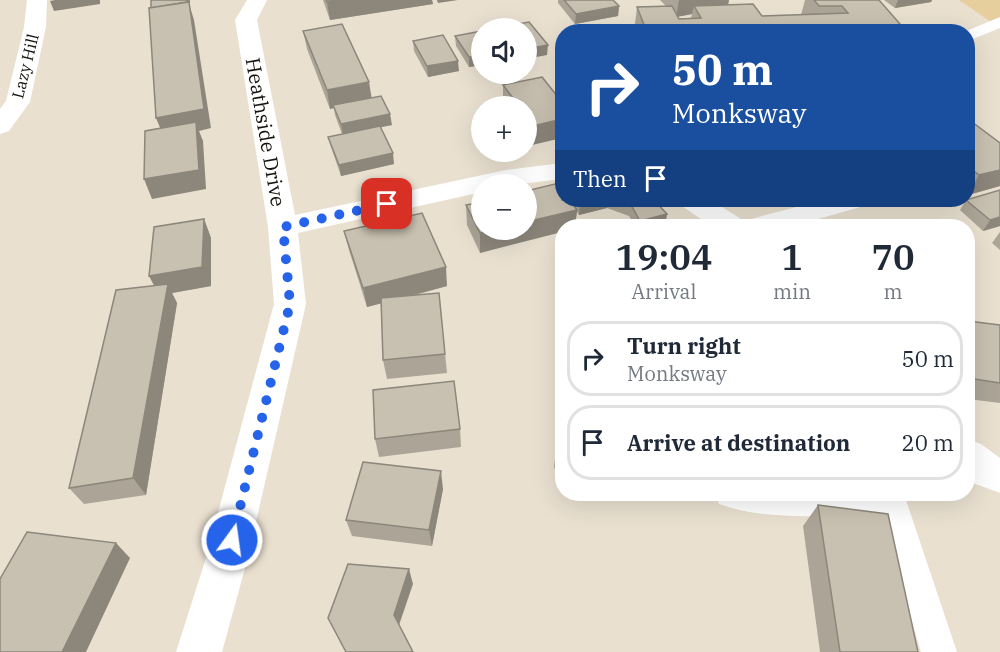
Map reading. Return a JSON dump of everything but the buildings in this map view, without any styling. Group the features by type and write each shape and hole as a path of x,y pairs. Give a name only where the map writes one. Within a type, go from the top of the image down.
{"street":[{"name":"Lazy Hill","path":"0,126 18,102 35,27 37,0"},
{"name":"Heathside Drive","path":"200,652 226,561 290,304 283,227 246,20 257,0"},
{"path":"283,227 506,178 555,172"},
{"path":"702,207 720,219"},
{"path":"786,219 829,207"},
{"path":"975,462 987,471 1000,476"}],"lane":[{"path":"975,33 1000,22"},
{"path":"894,501 939,652"}],"shaded area":[{"path":"959,0 1000,0 1000,28"}],"route":[{"path":"232,540 290,304 283,227 387,204"}]}
